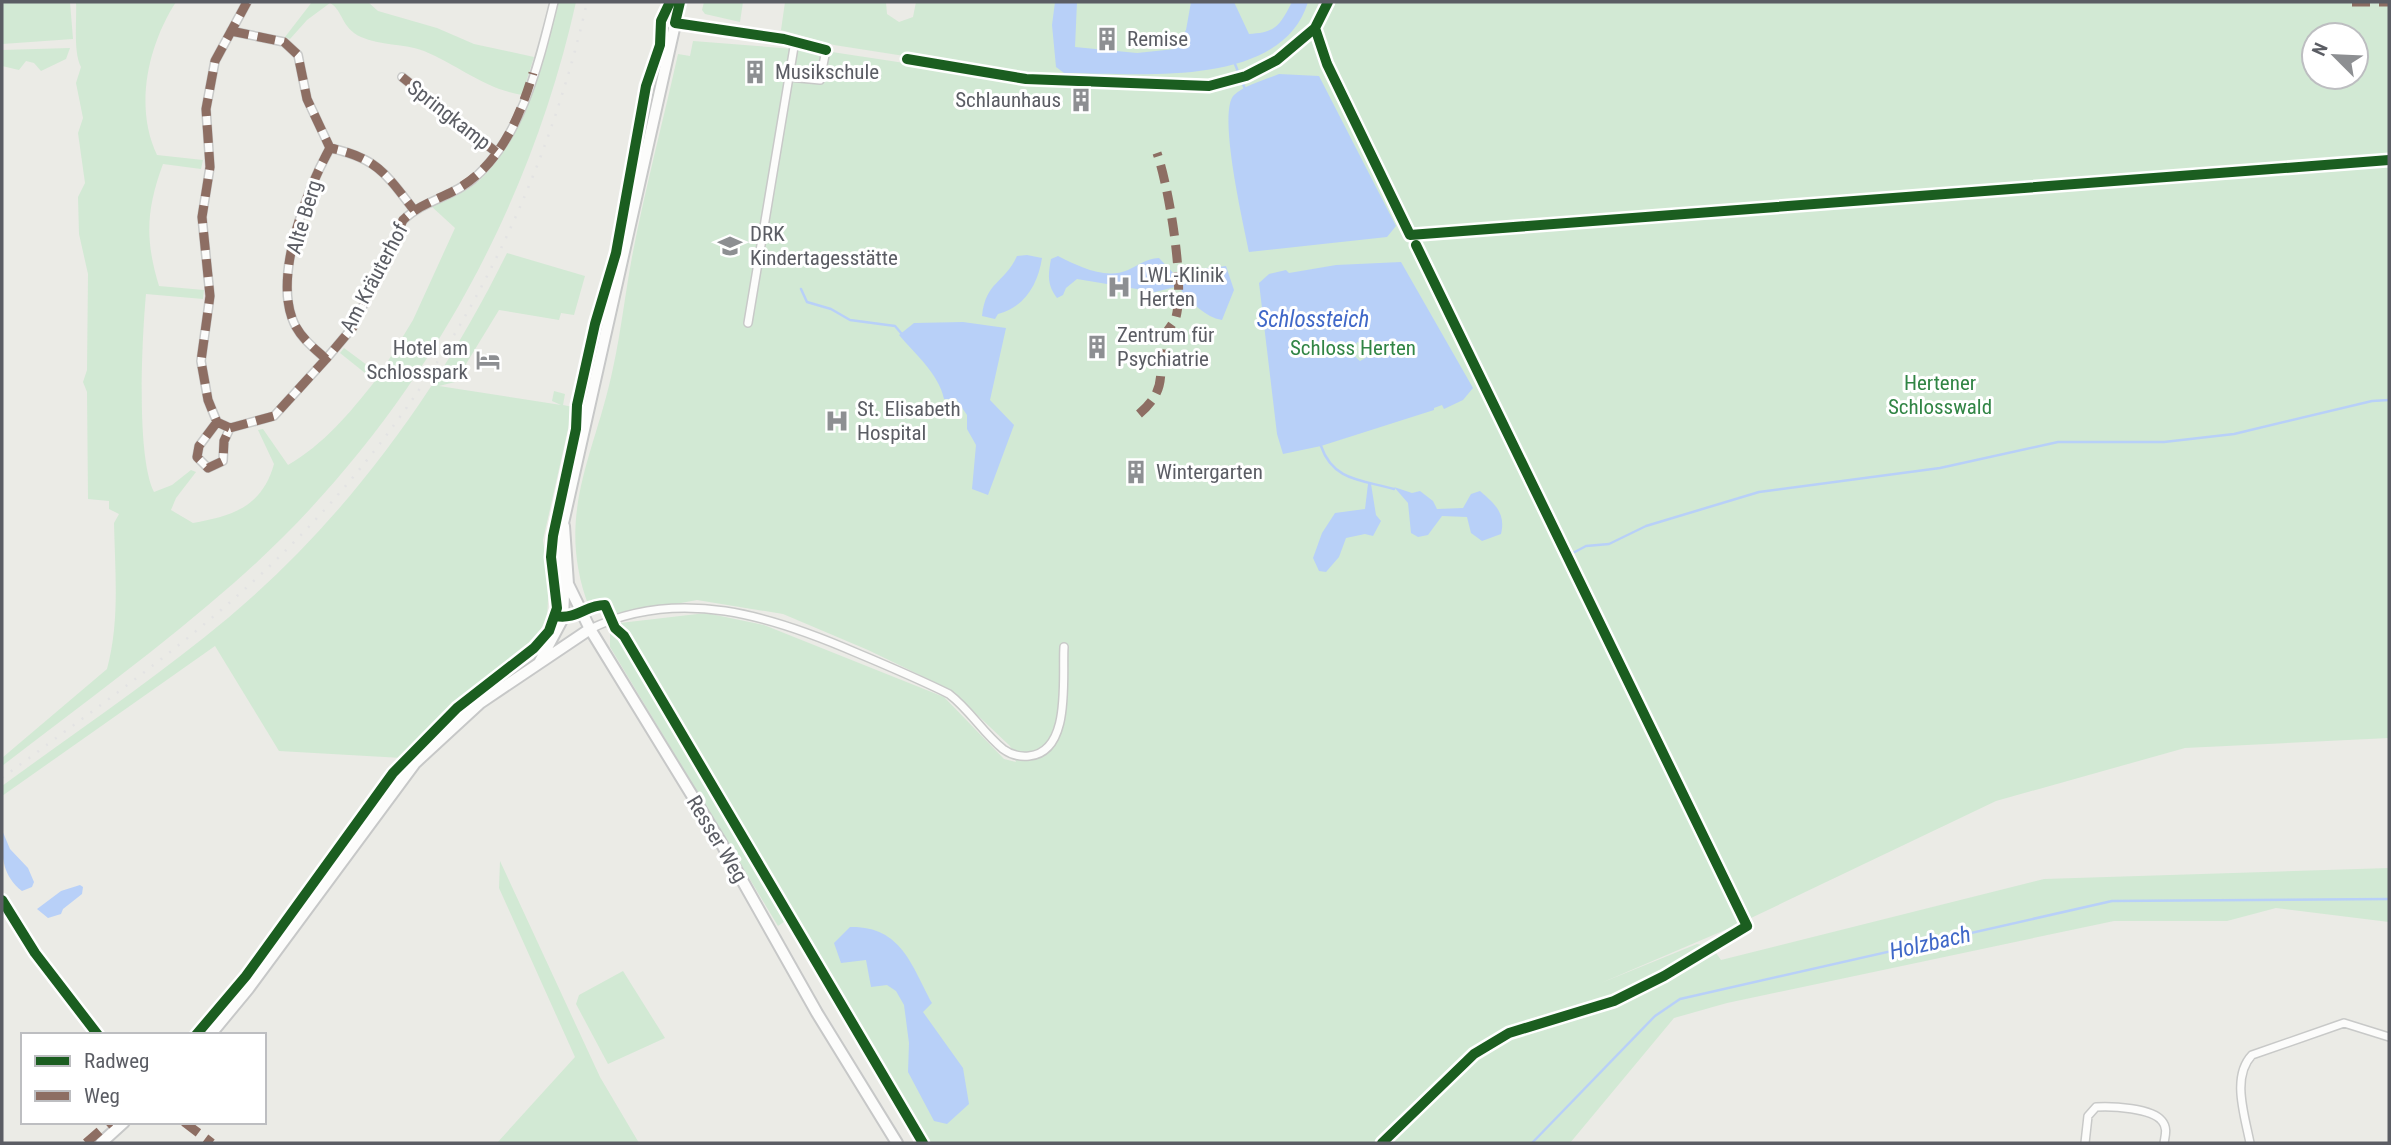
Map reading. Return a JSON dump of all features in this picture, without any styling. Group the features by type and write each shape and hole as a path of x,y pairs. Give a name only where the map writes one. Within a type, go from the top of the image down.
{"main road":[{"name":"Resser Weg","path":"539,663 563,618 564,594 557,550 680,2"},
{"name":"Resser Weg","path":"564,526 568,584 590,629 720,841 817,1013 897,1143"},
{"path":"212,1033 248,989 415,763 480,703 590,629"},
{"path":"101,1143 122,1124"}],"street":[{"path":"217,422 199,446 197,457 208,468 223,461 224,442 230,428 217,422 202,376 203,337 210,296 202,217 210,167 206,109 209,80 215,61 247,2"},
{"name":"Am Kräuterhof","path":"230,428 274,416 353,327 403,220 414,210 470,181 496,152 513,128 554,2"},
{"path":"675,23 795,41 826,50 820,80 789,77"},
{"path":"231,31 284,42 298,55 307,99 330,148 351,153 382,168 414,210"},
{"path":"748,323 795,41"},
{"name":"Springkamp","path":"401,77 496,152"},
{"name":"Alte Berg","path":"326,359 303,338 291,316 290,260 310,189 330,148"},
{"path":"590,629 614,618 684,608 727,609 780,621 949,694 972,713 1004,750 1025,757 1043,752 1059,730 1063,647"},
{"path":"2250,1143 2240,1077 2243,1064 2252,1055 2344,1023 2389,1037"},
{"path":"2085,1143 2088,1116 2096,1107 2105,1107 2152,1114 2162,1121 2166,1130 2164,1143"}],"green space":[{"path":"2,2 70,2 73,39 2,44"},
{"path":"76,2 176,2 158,37 152,57 147,77 146,117 157,155 203,160 201,169 163,164 153,196 149,225 151,254 159,286 204,290 203,299 146,294 142,366 143,425 148,475 154,492 172,485 191,470 196,472 176,498 171,510 193,523 233,513 253,500 262,490 274,464 258,430 263,429 288,465 324,438 346,417 375,381 340,353 344,348 375,371 381,372 413,320 455,228 431,206 474,185 505,149 538,75 558,2 576,2 554,84 526,165 492,243 451,319 405,391 354,459 297,523 235,582 149,653 2,766 2,758 107,669 114,633 114,523 119,514 109,509 109,501 88,499 87,392 83,382 87,370 88,274 79,234 78,197 85,183 78,133 83,118 76,83 81,67 76,45"},
{"path":"312,2 368,2 378,11 437,28 474,44 534,57 522,95 496,88 424,51 361,37 350,29 330,3 307,20 290,39 285,37"},
{"path":"704,2 743,2 740,22 705,14 702,10"},
{"path":"785,2 886,2 887,14 899,22 913,17 916,2 2389,2 2389,738 2185,748 1996,801 1751,918 1636,687 1629,691 1739,924 1601,983 1697,944 1712,947 1721,960 2044,879 2389,868 2389,922 2276,908 2227,921 2114,921 1727,1003 1674,1018 1570,1143 924,1143 620,623 706,613 764,625 944,697 1004,759 1016,762 1010,746 951,690 868,650 783,614 697,600 611,616 606,607 589,607 579,574 575,543 581,486 613,368 637,232 678,54 690,56 693,41 832,52 1037,83 1038,77 834,45 781,30"},
{"path":"70,48 66,59 41,71 34,63 26,61 19,70 2,66 2,50"},
{"path":"507,253 585,276 574,315 561,313 559,320 499,310 455,382 439,386 561,405 552,401 554,391 565,394 563,405 573,407 543,540 549,582 547,618 531,647 491,676 402,758 279,751 215,646 2,796 2,786 201,640 271,580 312,539 386,450 420,403 480,304"},
{"path":"610,630 621,637 788,919 778,926 610,647"},
{"path":"500,861 600,1077 639,1143 497,1143 575,1057 499,888"},
{"path":"623,971 665,1038 608,1064 576,1004 579,995"}],"water":[{"path":"1055,2 1077,2 1075,47 1137,53 1175,49 1186,30 1191,2 1234,2 1249,34 1271,30 1284,17 1292,2 1308,2 1293,30 1269,50 1238,63 1166,74 1129,74 1064,73 1056,67 1052,25"},
{"name":"Schlossteich","path":"1279,74 1319,76 1396,226 1387,237 1249,252 1233,170 1228,123 1230,106 1234,95 1239,91"},
{"path":"1017,256 1042,258 1029,293 1016,306 998,314 995,319 982,316 991,289"},
{"path":"1058,256 1101,273 1119,273 1159,258 1177,277 1175,287 1155,292 1077,279 1057,298 1051,289 1049,275 1051,259"},
{"name":"Schlossteich","path":"1401,262 1473,388 1463,400 1444,409 1442,405 1434,410 1321,446 1283,454 1277,434 1259,283 1269,274 1286,270 1289,273 1336,265","holes":["1357,342 1367,346 1367,357 1360,361 1352,354"]},
{"path":"1226,266 1234,290 1222,320 1204,313 1181,290 1183,282 1191,273"},
{"path":"963,322 1006,328 990,400 1014,425 988,495 972,489 976,445 967,429 967,415 956,399 944,399 932,373 899,335 914,323"},
{"path":"1368,484 1371,484 1376,515 1381,521 1373,536 1365,534 1346,538 1339,557 1326,572 1319,571 1313,558 1322,533 1335,513 1365,509"},
{"path":"1394,487 1412,493 1420,491 1433,501 1437,509 1463,508 1471,494 1480,491 1501,515 1501,534 1482,541 1471,533 1467,517 1442,516 1428,535 1418,537 1411,533 1408,503"},
{"path":"2,830 10,849 28,868 34,882 32,887 22,891 6,871"},
{"path":"80,885 83,887 82,894 63,909 61,914 48,918 37,909 61,891"},
{"path":"850,927 867,928 893,940 910,962 932,1003 923,1012 963,1068 969,1104 947,1124 934,1121 908,1072 909,1043 904,1005 896,991 887,985 871,987 866,960 841,963 834,943"}],"waterway":[{"path":"1235,64 1245,89"},
{"path":"801,289 807,302 831,309 850,320 895,326 901,333"},
{"path":"1571,554 1586,546 1609,544 1646,526 1759,492 1940,468 2058,442 2164,442 2234,434 2372,401 2389,400"},
{"path":"1321,446 1326,458 1341,473 1360,481 1394,489"},
{"name":"Holzbach","path":"1532,1143 1655,1016 1680,999 2112,901 2389,899"}],"railway":[{"path":"2,778 144,672 246,588 334,499 385,437 431,371 473,302 509,230 541,156 567,80 587,2"}],"marked path":[{"path":"217,422 199,446 197,457 208,468 223,461 224,441 230,428 217,422 208,400 201,361 210,296 202,217 210,167 206,109 215,61 247,2"},
{"path":"2352,2 2389,2"},
{"path":"231,31 284,42 298,55 307,99 330,148 359,157 379,169 414,210"},
{"path":"230,428 274,416 326,359 353,327 403,220 409,214 459,188 486,166 515,122 533,73"},
{"path":"402,77 496,152"},
{"path":"326,359 306,341 292,318 288,278 290,255 303,208 330,148"},
{"path":"1139,414 1156,394 1161,376 1162,347 1166,333 1176,317 1178,302 1179,282 1174,235 1157,153"},
{"path":"86,1143 108,1124"},
{"path":"187,1124 212,1143"}],"cycle path":[{"path":"198,1033 246,976 393,773 457,708 534,648 549,631 557,608 551,557 553,536 576,429 577,405 595,324 616,253 646,86 660,45 661,21 670,2"},
{"path":"680,2 675,23 784,39 826,50"},
{"path":"907,59 1026,79 1209,86 1246,76 1277,60 1315,28 1328,2"},
{"path":"1315,28 1327,64 1410,235 2389,160"},
{"path":"1382,1143 1474,1054 1509,1033 1614,1001 1664,976 1747,926 1416,245"},
{"path":"555,616 570,616 605,605 615,628 624,636 923,1143"},
{"path":"2,900 35,953 96,1033"}],"place":[{"name":"Remise","path":"1107,39"},
{"name":"Musikschule","path":"755,72"},
{"name":"Schlaunhaus","path":"1081,100"},
{"name":"DRK Kindertagesstätte","path":"730,246"},
{"name":"LWL-Klinik Herten","path":"1119,287"},
{"name":"Zentrum für Psychiatrie","path":"1097,347"},
{"name":"Hotel am Schlosspark","path":"488,360"},
{"name":"St. Elisabeth Hospital","path":"837,421"},
{"name":"Wintergarten","path":"1136,472"}],"park label":[{"name":"Schloss Herten","path":"1353,348"},
{"name":"Hertener Schlosswald","path":"1940,395"}]}
